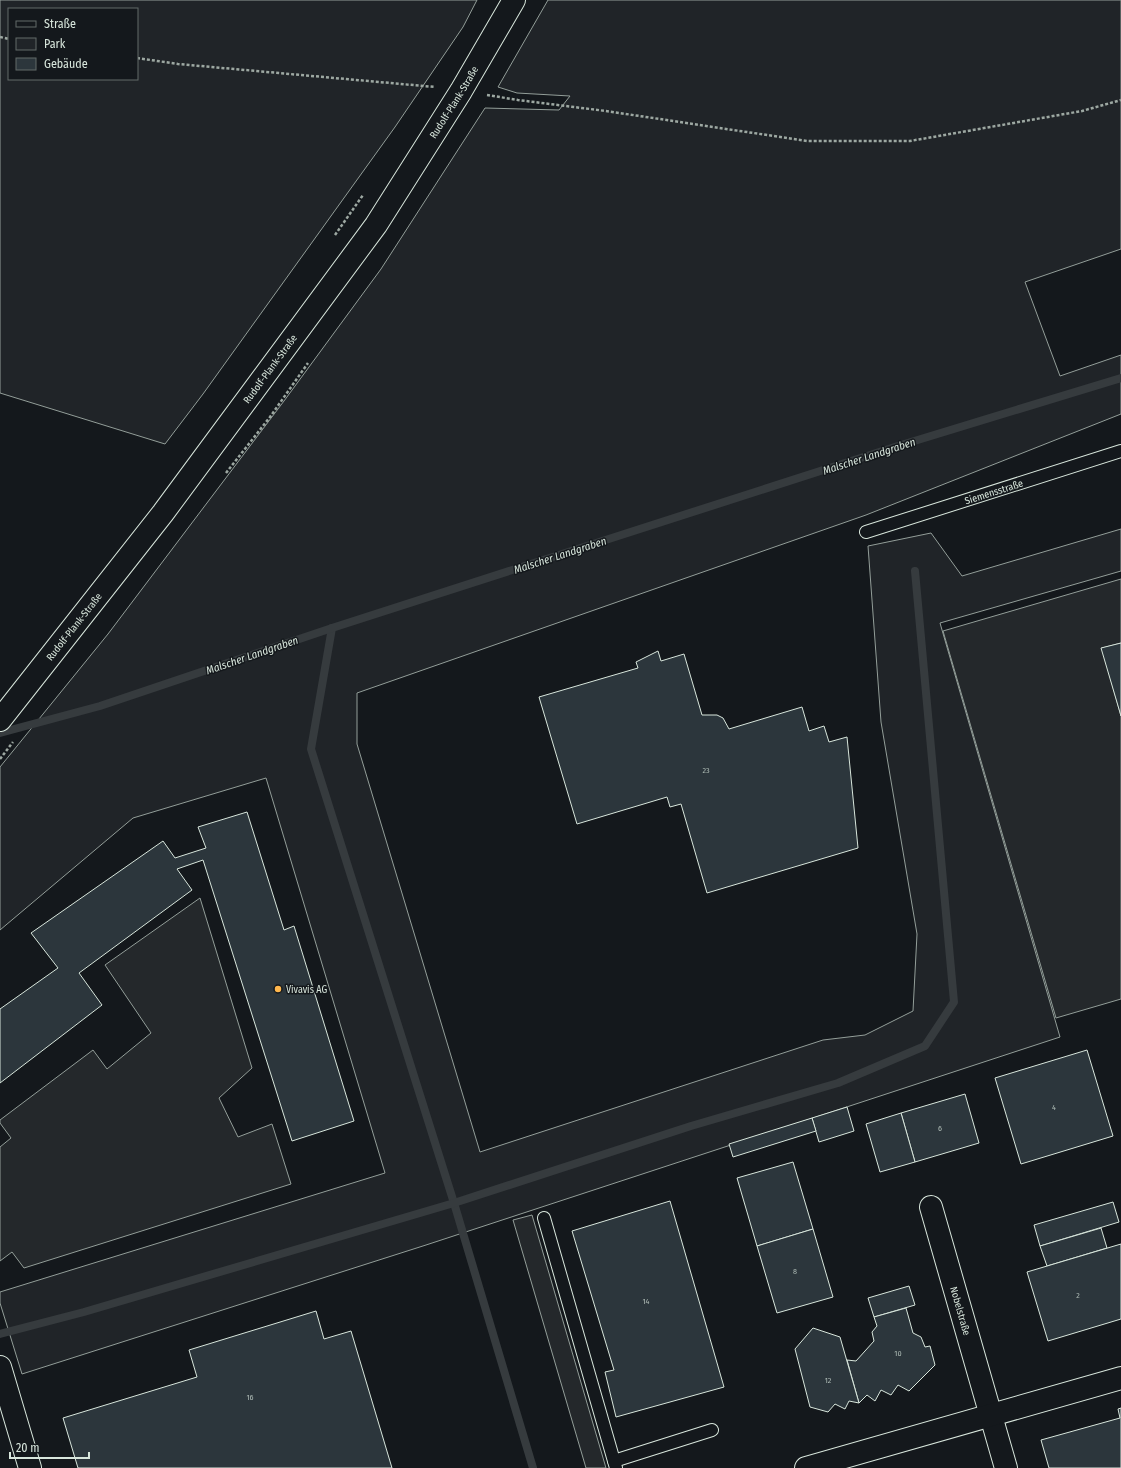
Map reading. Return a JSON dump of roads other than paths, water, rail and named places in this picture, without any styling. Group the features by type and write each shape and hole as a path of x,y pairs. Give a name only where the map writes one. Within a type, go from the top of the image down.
{"main road":[{"name":"Rudolf-Plank-Straße","path":"6,712 163,513 376,225 461,92 514,0"},
{"name":"Nobelstraße","path":"931,1207 1006,1468"},
{"path":"0,1367 30,1468"},
{"path":"806,1468 1121,1378"}],"lane":[{"name":"Siemensstraße","path":"866,532 1121,451"},
{"path":"544,1218 615,1464 712,1430"}],"waterway":[{"name":"Malscher Landgraben","path":"0,733 100,706 332,628 898,446 1121,378"},
{"path":"0,1334 84,1312 454,1203 691,1126 838,1083 925,1046 954,1002 915,571"},
{"path":"332,628 311,749 454,1203 533,1468"}],"place":[{"name":"Vivavis AG","path":"278,989"}]}
